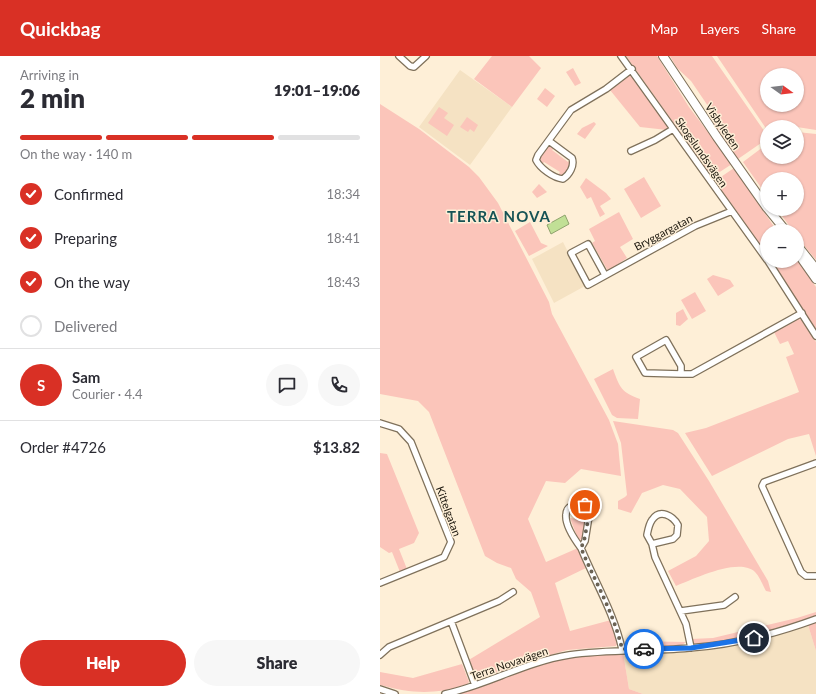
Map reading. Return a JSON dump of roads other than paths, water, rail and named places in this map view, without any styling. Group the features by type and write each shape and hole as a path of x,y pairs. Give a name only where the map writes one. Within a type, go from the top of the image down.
{"main road":[{"name":"Visbyleden","path":"664,56 735,164 760,198"},
{"name":"Visbyleden","path":"774,216 780,224"},
{"path":"804,253 816,268"},
{"path":"804,262 816,279"}],"street":[{"path":"399,56 410,66 414,67 426,56"},
{"name":"Skogslundsvägen","path":"621,56 632,69 760,250"},
{"path":"549,141 572,158 573,165 563,179 558,178 538,165 536,160 549,141 571,110 606,90 632,69"},
{"path":"631,152 655,140 673,128"},
{"name":"Bryggargatan","path":"605,275 588,244 571,254 588,285 695,226 732,211"},
{"name":"Skogslundsvägen","path":"772,268 816,336"},
{"path":"681,374 681,366 666,340 636,357 645,373 681,374 692,374 802,313"},
{"name":"Kittelgatan","path":"380,423 399,429 412,442 450,542 444,557 380,583"},
{"path":"816,463 772,477 764,482 762,486 801,572 806,576 816,576"},
{"path":"581,548 584,541 590,510 585,505 576,504 568,510 566,515 567,521 603,594 619,636 622,649"},
{"path":"652,544 673,539 677,535 678,525 671,516 659,514 651,521 647,535 652,544 655,557 681,611 686,624 691,648"},
{"path":"380,655 389,647 499,601 513,592"},
{"path":"681,611 724,604 735,597"},
{"name":"Terra Novavägen","path":"445,694 538,662 568,655 622,649 691,648 746,640 816,620"},
{"path":"451,621 474,685"},
{"path":"380,689 395,694"}],"district":[{"name":"TERRA NOVA","path":"499,216"}]}
